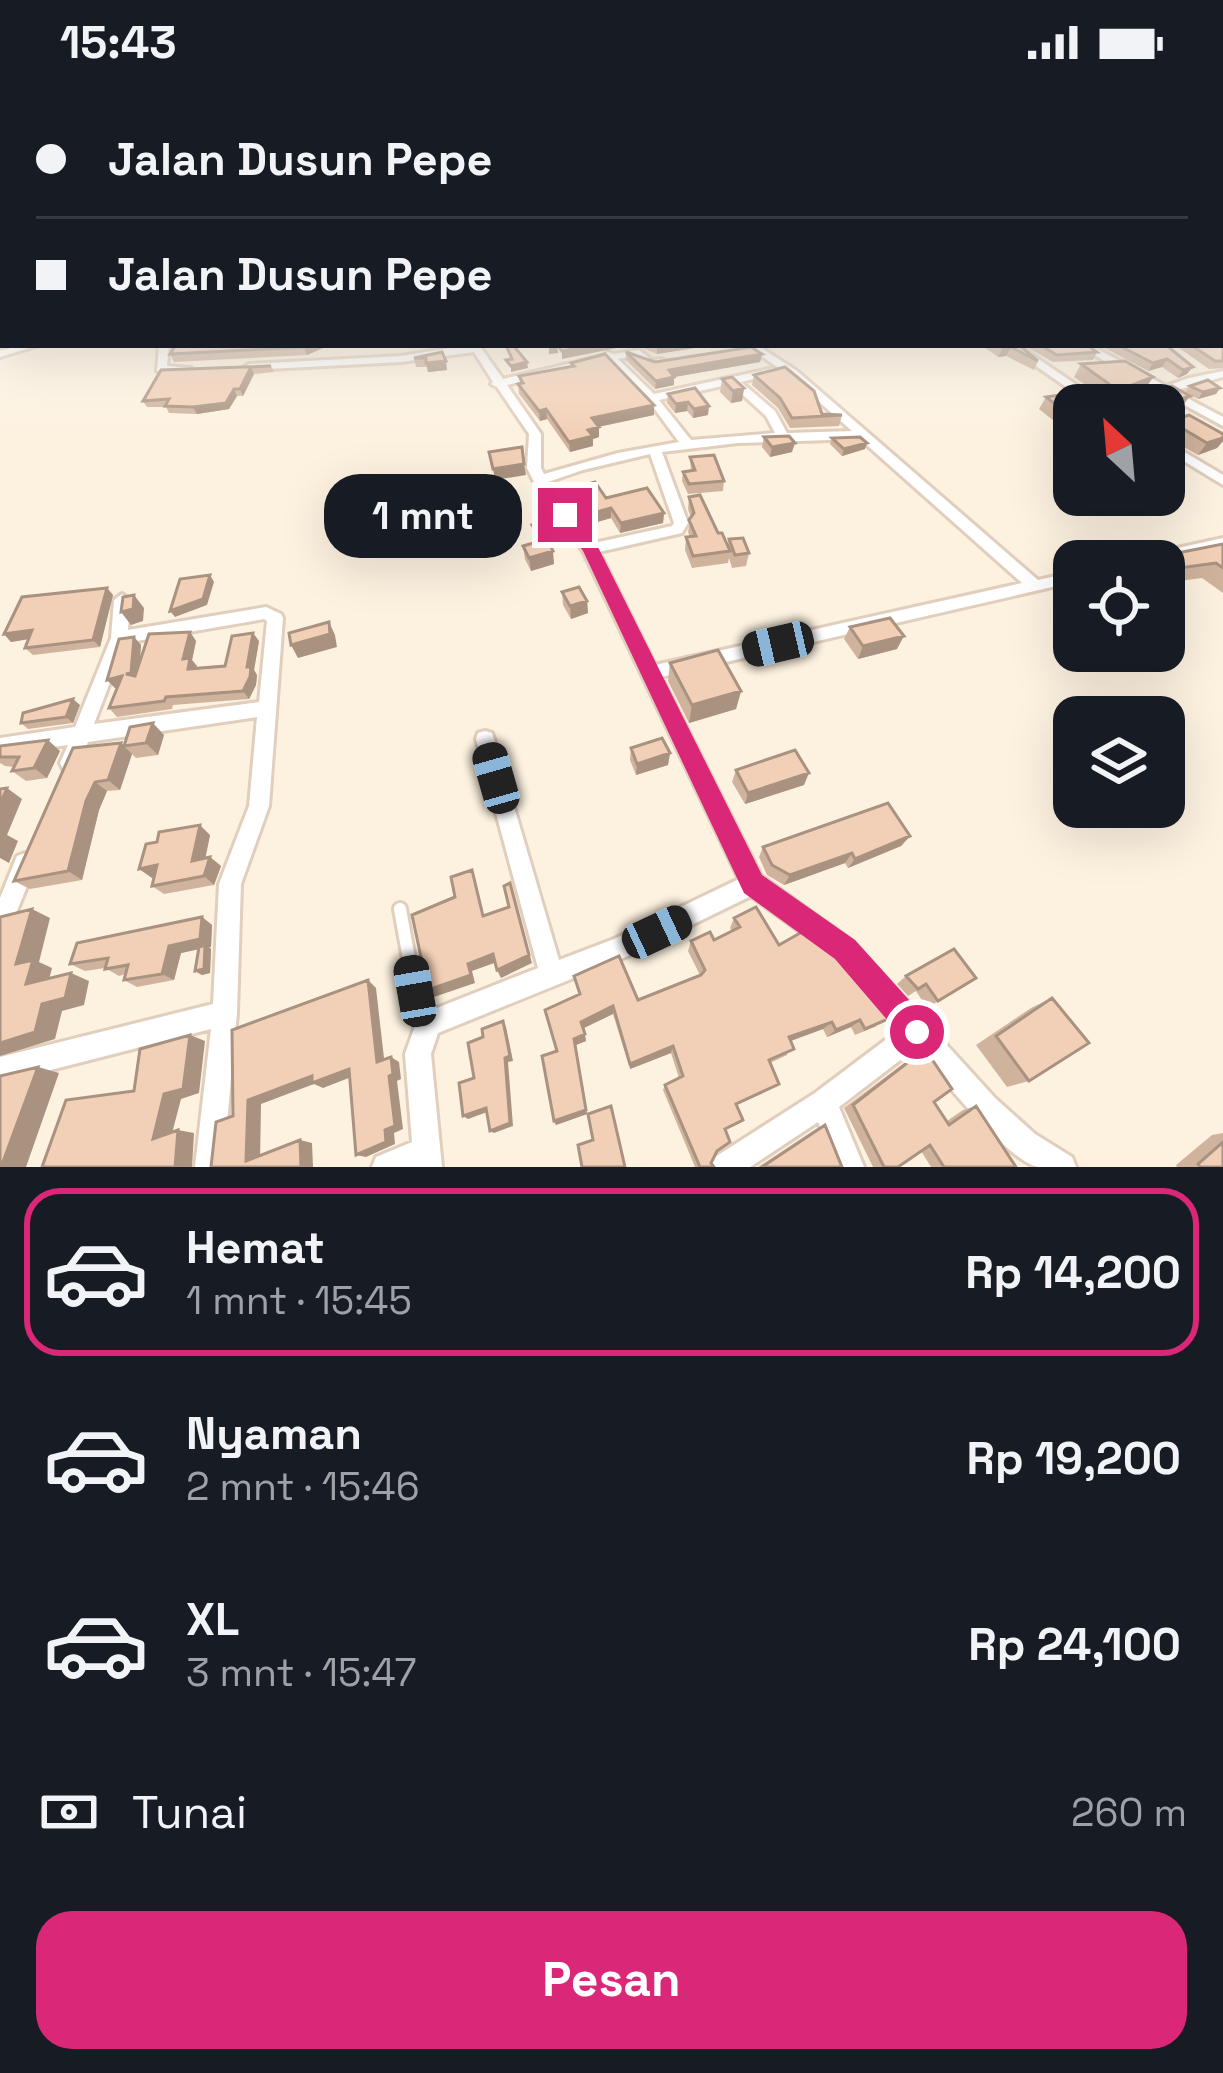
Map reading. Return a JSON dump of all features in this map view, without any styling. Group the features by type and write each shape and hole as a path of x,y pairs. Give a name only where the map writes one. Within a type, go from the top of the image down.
{"street":[{"path":"164,348 160,369 208,369"},
{"path":"229,368 401,359 469,348"},
{"path":"476,348 535,434 534,468 539,480 590,549 753,884 845,950 1025,1144 1063,1167"},
{"path":"497,384 633,348 650,363 678,359"},
{"path":"736,350 744,348"},
{"path":"755,348 787,368 1035,586"},
{"path":"1015,348 1067,384"},
{"path":"1087,348 1148,384"},
{"path":"608,355 652,398 687,444"},
{"path":"1093,368 1116,366"},
{"path":"652,398 787,368"},
{"path":"1047,371 1070,369"},
{"path":"1175,384 1196,373 1223,374"},
{"path":"1196,373 1223,390"},
{"path":"734,381 766,409 782,436"},
{"path":"1185,403 1217,419 1223,402"},
{"path":"539,480 687,444 859,436"},
{"path":"590,549 677,530 681,523 655,449"},
{"path":"1185,457 1223,481"},
{"path":"1185,551 1223,543"},
{"path":"649,673 1053,582"},
{"path":"59,785 86,730 118,638 122,600"},
{"path":"118,638 272,614 275,655 259,806 230,884 209,1167"},
{"path":"0,746 86,730 267,708"},
{"path":"485,739 552,976"},
{"path":"0,925 9,884 33,843"},
{"path":"386,1167 426,1158 418,1054 422,1032 437,1019 620,949 753,884"},
{"path":"0,1070 224,1013"},
{"path":"725,1167 824,1102 917,1032"},
{"path":"824,1102 850,1167"}],"lane":[{"path":"400,909 422,1032"}],"building":[{"path":"174,348 285,348 170,354"},
{"path":"507,348 515,348 527,362 511,366 506,360 512,359"},
{"path":"745,348 762,354 669,370 674,377 656,381 626,352 655,362"},
{"path":"1045,348 1097,352 1057,355"},
{"path":"1124,348 1170,348 1193,367 1183,370 1167,359 1153,363"},
{"path":"1196,348 1223,348 1223,361"},
{"path":"442,352 446,361 426,363 426,358 414,358"},
{"path":"605,354 654,405 592,418 599,427 588,430 593,436 569,442 546,409 539,411 518,384 523,383 519,376 574,366 571,363"},
{"path":"1125,361 1153,377 1135,384 1109,384 1081,364"},
{"path":"271,366 251,367 226,403 193,407 165,406 169,399 143,401 161,370"},
{"path":"785,367 814,391 822,414 842,415 792,418 780,398 754,375"},
{"path":"732,377 744,388 733,391 722,379"},
{"path":"1208,380 1220,388 1203,392 1190,386"},
{"path":"695,388 709,406 694,409 688,402 676,404 668,394"},
{"path":"1185,416 1223,438 1207,443 1185,430"},
{"path":"789,436 795,443 772,447 764,437"},
{"path":"860,437 867,443 844,449 832,438"},
{"path":"522,447 524,464 493,469 489,452"},
{"path":"714,455 724,481 689,484 683,472 695,470 690,457"},
{"path":"595,482 606,498 647,488 664,513 621,523 611,508 586,515 570,489"},
{"path":"700,495 730,551 693,556 686,537 696,536 689,520 694,513 689,497"},
{"path":"554,519 561,531 539,537 532,525"},
{"path":"743,538 749,553 735,555 729,539"},
{"path":"547,539 553,551 529,558 523,546"},
{"path":"1223,544 1223,568 1216,563 1185,567 1185,552"},
{"path":"210,575 203,599 170,611 180,579"},
{"path":"579,587 587,601 570,606 562,592"},
{"path":"107,588 93,640 25,648 32,630 4,634 22,597"},
{"path":"134,595 133,609 121,612 123,597"},
{"path":"890,618 904,636 863,646 850,627"},
{"path":"329,622 330,634 291,645 289,633"},
{"path":"190,632 183,659 190,658 188,669 225,666 232,636 253,633 247,667 251,667 250,677 243,691 166,697 109,708 122,676 107,680 119,639 134,637 131,673 126,674 135,676 149,634"},
{"path":"718,650 741,691 692,705 670,663"},
{"path":"73,699 66,717 21,723 23,713"},
{"path":"153,723 146,743 124,746 130,727"},
{"path":"662,738 670,753 637,764 631,748"},
{"path":"48,740 34,768 12,771 19,757 0,757 0,746"},
{"path":"121,743 108,780 95,782 86,801 68,871 14,881 73,748"},
{"path":"795,750 809,773 748,793 736,770"},
{"path":"888,803 910,836 855,859 852,853 790,875 772,865 763,847"},
{"path":"200,825 192,861 210,857 204,876 152,886 157,865 139,869 146,844 157,842 159,832"},
{"path":"472,870 483,916 509,907 504,886 510,883 529,955 497,970 493,954 468,964 471,975 428,990 412,915 455,897 451,877"},
{"path":"756,907 779,945 809,928 842,952 867,980 888,1019 865,1029 860,1020 836,1030 832,1022 789,1037 794,1049 769,1060 779,1084 736,1104 743,1120 725,1129 730,1142 717,1151 711,1163 714,1167 700,1167 665,1085 683,1076 673,1046 630,1064 613,1006 581,1022 585,1034 574,1039 586,1110 554,1121 542,1056 557,1051 545,1010 580,994 574,976 619,956 638,1000 701,975 705,970 691,941 710,932 714,940 740,927 734,918"},
{"path":"32,909 16,964 33,960 26,984 71,973 65,998 42,1004 35,1032 0,1043 0,917"},
{"path":"202,917 200,939 169,946 162,974 124,980 128,965 105,969 108,958 70,964 77,943"},
{"path":"205,945 204,969 195,971 199,947"},
{"path":"954,949 976,978 938,1001 926,984 918,989 906,976"},
{"path":"368,980 377,1062 391,1057 393,1074 389,1076 395,1126 385,1130 386,1142 356,1155 349,1069 312,1083 312,1076 248,1100 246,1161 300,1140 301,1167 211,1167 216,1122 233,1116 232,1030"},
{"path":"1052,998 1089,1043 1029,1081 996,1036"},
{"path":"503,1021 510,1056 505,1058 510,1123 490,1131 486,1108 463,1116 459,1083 474,1078 468,1043 483,1037 482,1029"},
{"path":"190,1035 183,1089 164,1094 153,1139 178,1130 175,1167 42,1167 66,1100 134,1091 140,1049"},
{"path":"925,1049 952,1089 934,1102 949,1125 976,1106 1016,1167 944,1167 930,1145 898,1167 884,1167 853,1105"},
{"path":"38,1067 1,1167 0,1167 0,1076"},
{"path":"611,1106 625,1167 582,1167 578,1145 593,1140 588,1114"},
{"path":"825,1125 842,1167 762,1167"},
{"path":"1223,1142 1223,1167 1200,1167 1198,1164"}],"route":[{"path":"565,515 590,549 753,884 845,950 917,1032"}]}
